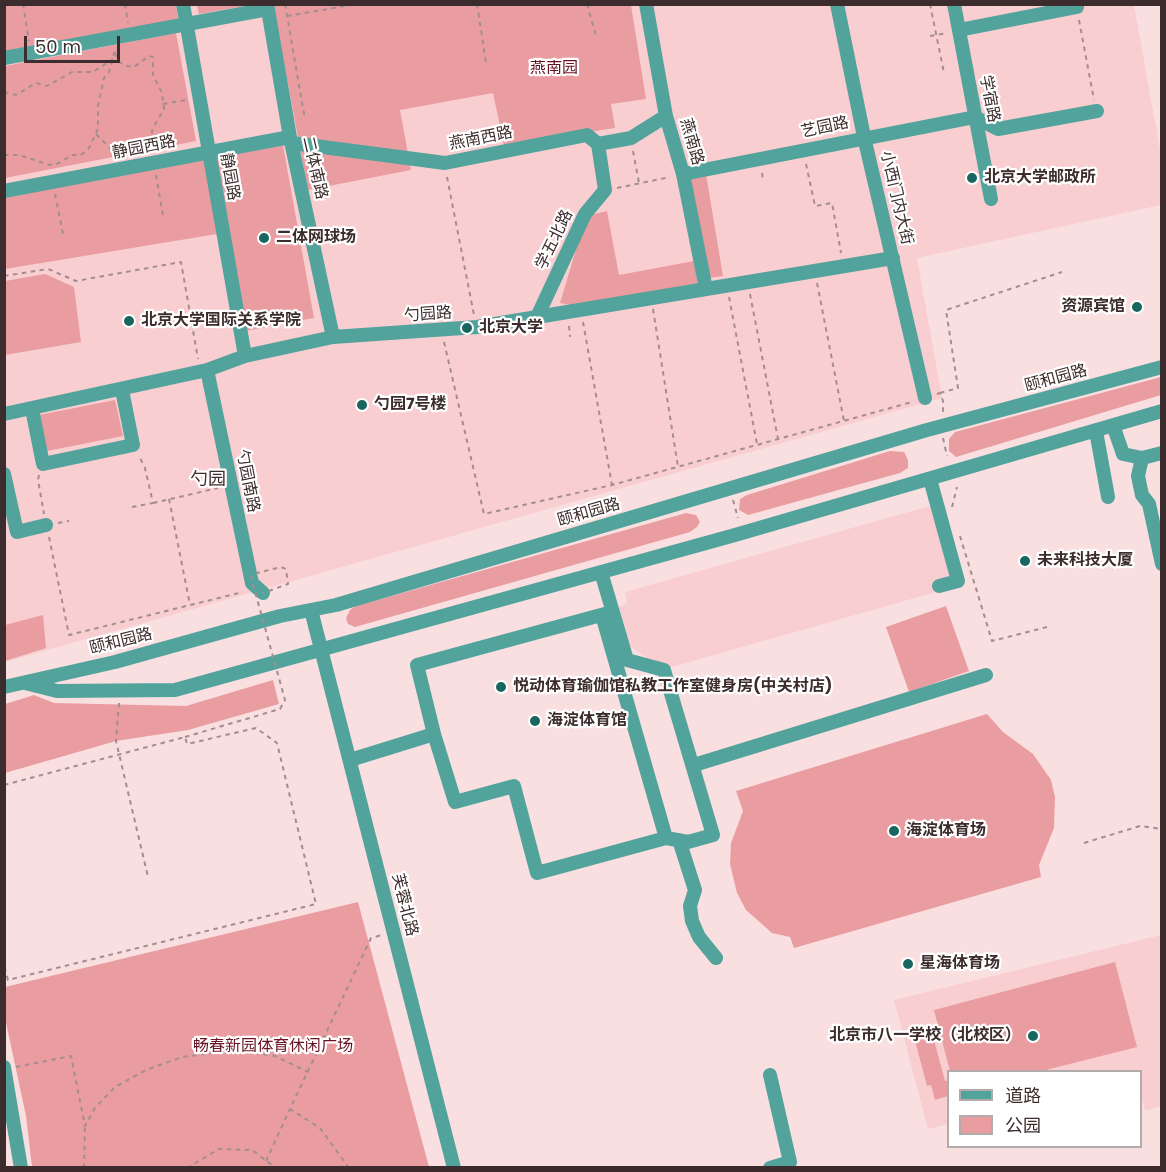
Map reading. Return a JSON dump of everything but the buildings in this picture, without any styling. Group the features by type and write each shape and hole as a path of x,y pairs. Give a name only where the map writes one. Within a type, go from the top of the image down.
{"street":[{"name":"静园路","path":"183,4 245,356"},
{"name":"燕南路","path":"646,4 666,116 682,174 706,289"},
{"name":"小西门内大街","path":"837,4 864,137 925,398"},
{"name":"学宿路","path":"954,4 991,199"},
{"path":"4,58 187,25 268,7"},
{"name":"二体南路","path":"268,7 291,140 333,337"},
{"path":"959,30 1077,7"},
{"path":"975,117 998,129 1096,111"},
{"name":"燕南西路","path":"291,140 445,163 587,135 598,144 631,138 666,116"},
{"name":"艺园路","path":"682,174 975,117"},
{"name":"静园西路","path":"4,191 122,165 154,163 291,140"},
{"path":"598,144 605,190"},
{"name":"学五北路","path":"537,316 585,214 605,190"},
{"name":"勺园路","path":"4,414 204,371 245,356 333,337 477,327 893,258"},
{"name":"颐和园路","path":"4,687 115,662 336,605 927,430 1161,367"},
{"name":"勺园南路","path":"204,371 252,583 261,591"},
{"path":"32,409 43,464 134,445 122,390"},
{"name":"颐和园路","path":"23,682 57,691 175,690 930,479 1161,411"},
{"path":"1113,425 1123,454 1142,458 1161,453"},
{"path":"1096,431 1108,497"},
{"path":"1142,458 1138,476 1142,495 1149,504 1161,564"},
{"path":"4,474 10,533 46,525"},
{"path":"930,479 958,581 939,586"},
{"path":"601,572 607,614 673,839 695,890 690,906 693,921 699,937 716,958"},
{"name":"芙蓉北路","path":"310,610 454,1167"},
{"path":"607,614 627,660 664,670 713,835 688,842 673,839 537,873 514,786 455,802 417,665 607,614"},
{"path":"694,765 986,675"},
{"path":"350,760 435,734"},
{"path":"5,1068 21,1167"},
{"path":"770,1075 790,1165 770,1167"}],"path":[{"path":"23,4 30,53"},
{"path":"125,4 130,35"},
{"path":"285,4 304,114 291,140"},
{"path":"287,16 357,4"},
{"path":"477,4 486,63"},
{"path":"587,4 597,36"},
{"path":"930,4 944,73"},
{"path":"1077,7 1096,111"},
{"path":"930,36 938,35"},
{"path":"96,134 122,165 128,151 146,149 149,145 164,104 162,93 153,75 153,57 149,56 134,67 119,62 115,53 114,38"},
{"path":"4,156 19,155 39,162 55,164 72,155 81,154 89,148 96,134 104,78 115,53"},
{"path":"5,92 16,95 36,83 47,86 72,72 93,72 113,59"},
{"path":"164,104 199,98"},
{"path":"631,138 639,183"},
{"path":"802,149 815,206 832,203 844,267"},
{"path":"154,163 163,216"},
{"path":"445,163 477,327"},
{"path":"605,190 682,174"},
{"path":"52,182 63,234"},
{"path":"4,276 48,269 76,281 181,262 204,371"},
{"path":"815,271 844,421"},
{"path":"940,393 958,388 946,310 1062,272"},
{"path":"747,282 778,439"},
{"path":"727,286 757,444"},
{"path":"651,298 678,466"},
{"path":"581,309 612,485"},
{"path":"442,331 484,514 612,485 925,398"},
{"path":"943,438 947,456"},
{"path":"134,445 145,468 153,503"},
{"path":"4,785 280,709 285,700 251,577 281,567 286,569 288,584 261,591 190,605 69,635 38,480 43,464"},
{"path":"132,507 231,485"},
{"path":"954,513 952,506 957,487"},
{"path":"170,499 190,605"},
{"path":"733,500 738,518"},
{"path":"960,533 992,641 1051,626"},
{"path":"120,691 116,741 148,877"},
{"path":"4,965 8,980 316,904 277,742 256,728 187,744 185,737"},
{"path":"1084,843 1140,826 1161,829"},
{"path":"267,1161 371,938 393,932"},
{"path":"85,1126 95,1108 115,1087 146,1070 182,1057 238,1050 275,1056 308,1072"},
{"path":"5,1068 71,1056 85,1126 84,1167"},
{"path":"290,1109 320,1128 349,1167"},
{"path":"187,1167 219,1149 252,1150 276,1167"}],"shaded area":[{"name":"北京大学","path":"5,5 1134,5 1161,155 1161,205 917,258 942,398 5,662"},
{"path":"944,502 964,584 672,667 650,660 628,644 615,608 627,604 625,592"},
{"name":"北京市八一学校（北校区）","path":"1161,935 1161,1106 1145,1111 1142,1099 1142,1070 947,1070 947,1124 928,1129 894,1000"}],"green space":[{"path":"197,4 250,5 199,14"},
{"path":"5,5 176,5 178,19 5,51"},
{"name":"燕南园","path":"273,5 631,5 646,99 611,104 615,128 504,145 493,93 400,110 411,170 308,190"},
{"path":"176,33 196,141 5,178 5,66"},
{"name":"二体网球场","path":"283,145 314,318 245,331 214,158"},
{"path":"204,157 217,234 5,269 5,195"},
{"path":"706,174 723,276 708,278 688,178"},
{"path":"607,211 619,275 694,261 698,285 575,306 560,303 586,216"},
{"path":"45,274 74,287 81,342 5,355 5,281"},
{"path":"1161,377 1161,395 956,457 949,451 949,439 955,432"},
{"path":"115,400 123,436 47,451 39,415"},
{"path":"890,451 904,452 908,460 908,468 900,473 748,515 739,510 740,499 747,495"},
{"path":"686,513 696,515 700,522 690,532 355,627 348,624 346,618 350,610 356,606"},
{"path":"946,606 969,671 909,692 886,627"},
{"path":"43,615 46,648 5,661 5,625"},
{"path":"273,680 279,704 188,730 116,741 5,773 5,704 34,695 54,703 186,706"},
{"name":"海淀体育场","path":"987,714 1003,732 1033,754 1051,780 1055,797 1054,828 1039,865 1041,877 794,948 790,937 772,933 746,910 737,893 730,864 731,843 743,811 736,791"},
{"name":"畅春新园体育休闲广场","path":"358,902 429,1167 32,1167 26,1116 5,1018 5,987"},
{"path":"1115,962 1137,1047 1046,1070 950,1070 934,1010"},
{"path":"931,1029 945,1081 947,1081 947,1096 935,1100 931,1085 927,1086 913,1033"}],"place":[{"name":"北京大学邮政所","path":"972,178"},
{"name":"二体网球场","path":"264,238"},
{"name":"资源宾馆","path":"1137,307"},
{"name":"北京大学国际关系学院","path":"129,321"},
{"name":"北京大学","path":"467,328"},
{"name":"勺园7号楼","path":"362,405"},
{"name":"未来科技大厦","path":"1025,561"},
{"name":"悦动体育瑜伽馆私教工作室健身房(中关村店)","path":"501,687"},
{"name":"海淀体育馆","path":"535,721"},
{"name":"海淀体育场","path":"894,831"},
{"name":"星海体育场","path":"908,964"},
{"name":"北京市八一学校（北校区）","path":"1033,1036"}],"district":[{"name":"勺园","path":"208,480"}]}
